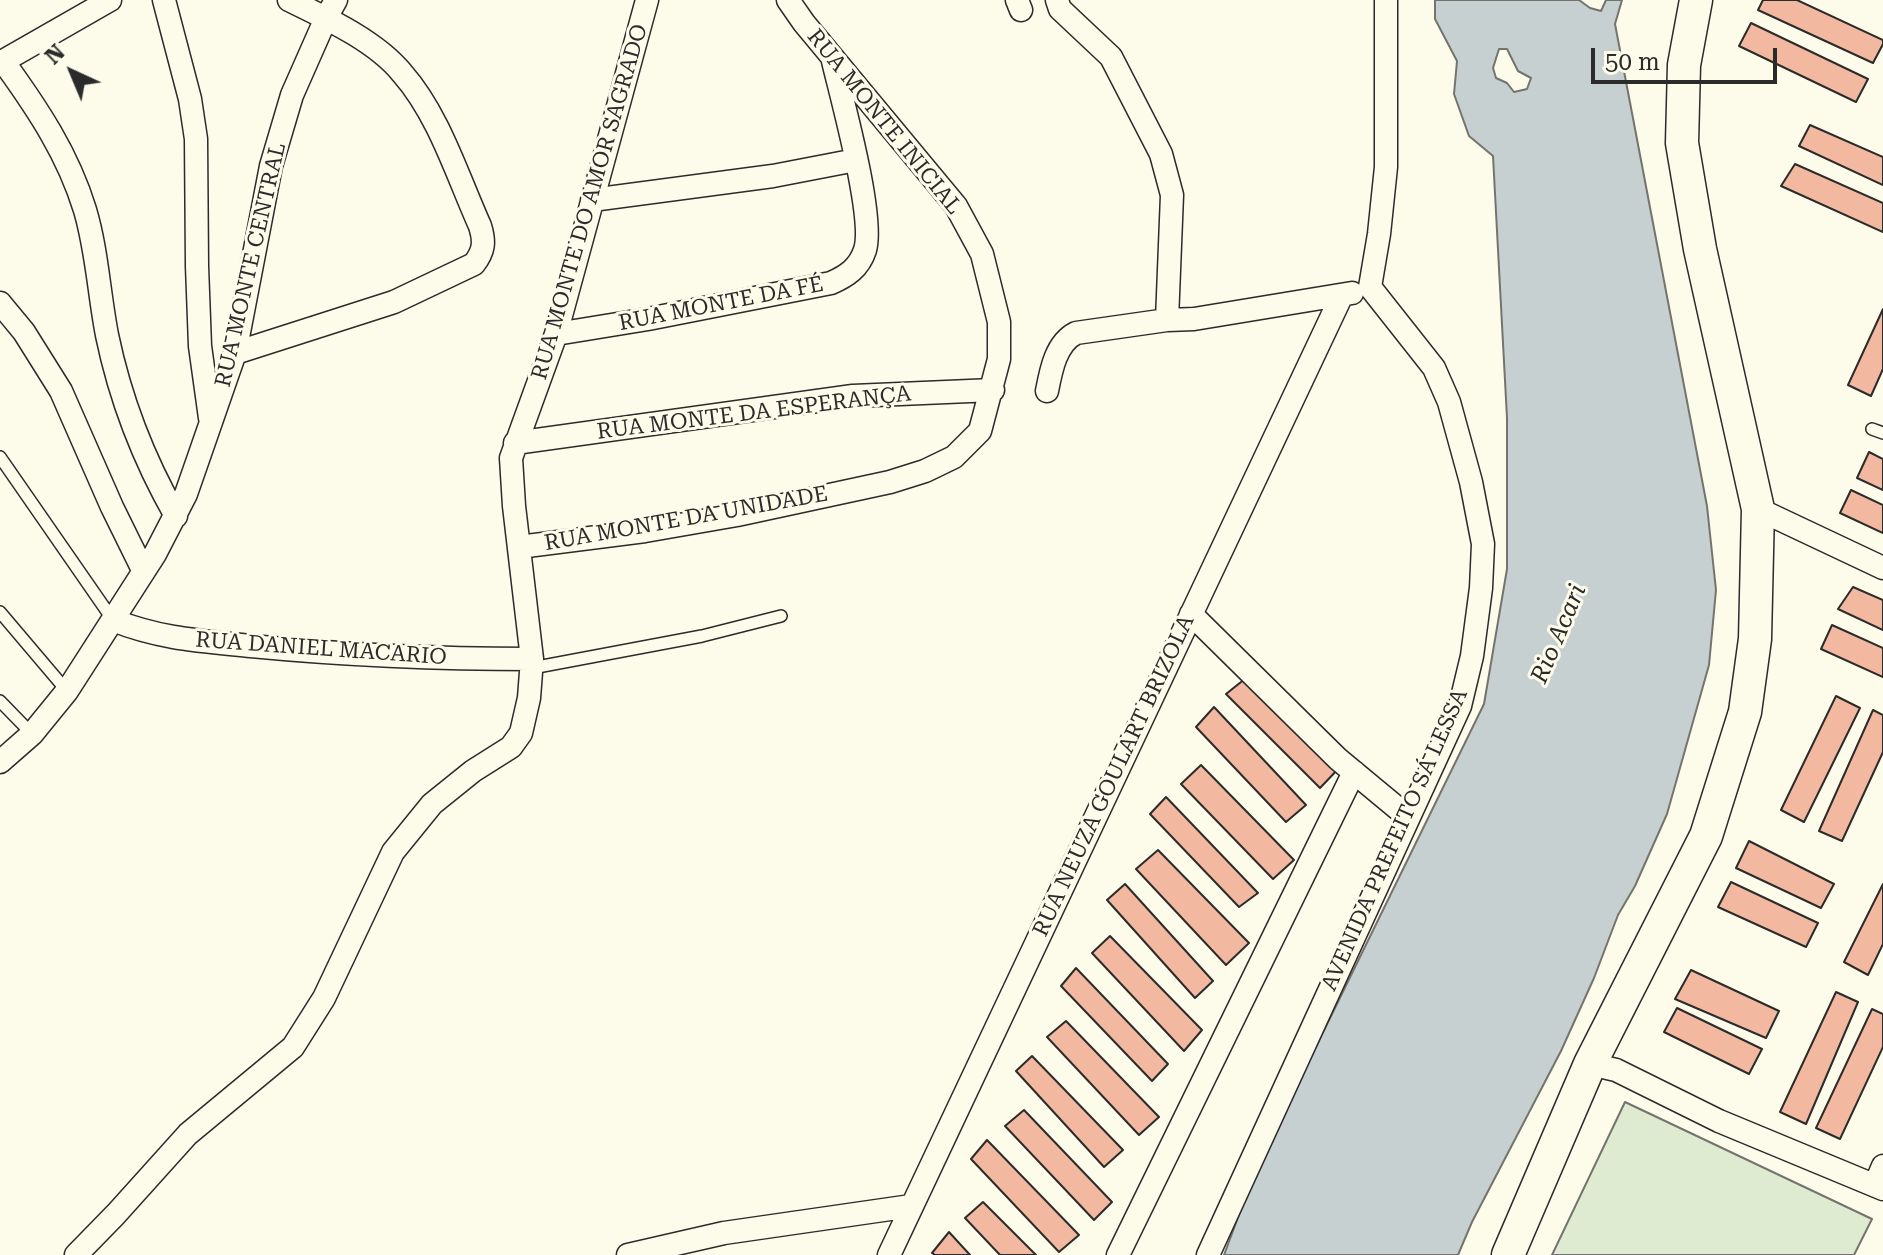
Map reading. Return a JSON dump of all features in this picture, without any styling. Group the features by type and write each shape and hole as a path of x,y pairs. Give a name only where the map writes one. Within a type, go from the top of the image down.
{"street":[{"path":"110,0 2,62 40,113 69,167 85,210 107,334 122,395 158,485 176,516"},
{"path":"164,0 190,99 196,139 200,346 210,425"},
{"path":"235,353 394,302 474,264 483,253 484,239 480,226 444,144 402,72 331,9 289,0"},
{"name":"RUA MONTE DO AMOR SAGRADO","path":"76,1255 199,1123 293,1047 324,998 393,852 432,804 473,771 511,747 521,733 529,698 532,663 511,458 556,334 647,0"},
{"name":"RUA MONTE INICIAL","path":"788,0 956,206 982,254 999,322 999,359 980,431"},
{"path":"1057,0 1060,9 1111,57 1161,154 1172,195 1167,320"},
{"path":"1047,391 1051,370 1061,347 1070,336 1341,297 1370,287 1386,167 1386,0"},
{"path":"1508,1255 1590,1064 1706,836 1745,712 1755,639 1758,509 1700,249 1682,143 1684,65 1696,0"},
{"name":"RUA MONTE CENTRAL","path":"0,762 32,734 67,691 176,516 235,353 271,166 292,95 331,9"},
{"name":"RUA MONTE DA FÉ","path":"556,334 831,283 844,278 859,266 866,247 867,228 856,160 832,55"},
{"path":"592,200 773,176 856,160"},
{"name":"AVENIDA PREFEITO SÁ LESSA","path":"1208,1255 1460,706 1472,656 1483,544 1471,482 1449,402 1434,368 1370,287"},
{"name":"RUA NEUZA GOULART BRIZOLA","path":"889,1255 1341,297"},
{"path":"0,303 24,332 61,391 143,570"},
{"name":"RUA MONTE DA ESPERANÇA","path":"515,443 853,396 993,390"},
{"name":"RUA MONTE DA UNIDADE","path":"519,547 645,531 737,515 890,482 925,471 954,457 980,431"},
{"path":"1758,509 1883,568"},
{"path":"1191,614 1295,718 1408,817"},
{"name":"RUA DANIEL MACARIO","path":"113,620 150,634 289,649 532,663"},
{"path":"1118,1255 1354,772"},
{"path":"1590,1064 1616,1070 1719,1121 1880,1180"},
{"path":"628,1255 724,1233 911,1206"}],"lane":[{"path":"0,457 113,620"},
{"path":"0,612 67,691"},
{"name":"RUA DANIEL MACARIO","path":"532,663 648,647 781,616"},
{"path":"0,701 32,734"}],"green space":[{"path":"1625,1102 1872,1219 1854,1255 1552,1255"}],"water":[{"name":"Rio Acari","path":"1435,0 1579,0 1601,11 1606,0 1622,0 1615,24 1707,506 1716,590 1709,665 1667,814 1635,886 1618,915 1561,1051 1458,1255 1224,1255 1256,1169 1484,704 1507,569 1507,418 1493,156 1469,136 1454,94 1457,61 1435,19","holes":["1499,49 1507,49 1518,71 1531,78 1527,89 1514,92 1507,83 1496,78 1493,68"]}],"building":[{"path":"1763,0 1797,0 1883,40 1883,44 1873,63 1758,10"},
{"path":"1751,23 1868,79 1856,102 1739,46"},
{"path":"1810,125 1883,157 1883,185 1799,146"},
{"path":"1795,164 1883,203 1883,232 1781,186"},
{"path":"1883,309 1883,369 1871,396 1848,385"},
{"path":"1869,452 1883,459 1883,490 1857,478"},
{"path":"1851,490 1883,505 1883,533 1840,513"},
{"path":"1853,587 1883,600 1883,630 1838,609"},
{"path":"1832,625 1883,648 1883,677 1821,649"},
{"path":"1246,678 1340,767 1320,788 1226,694"},
{"path":"1836,696 1860,708 1804,822 1781,810"},
{"path":"1214,707 1306,805 1286,822 1196,727"},
{"path":"1873,710 1883,715 1883,752 1842,841 1819,831"},
{"path":"1201,765 1294,860 1273,879 1181,784"},
{"path":"1166,797 1258,893 1239,907 1150,814"},
{"path":"1749,841 1834,884 1821,908 1736,868"},
{"path":"1158,850 1249,943 1226,965 1136,869"},
{"path":"1731,882 1818,923 1806,947 1718,907"},
{"path":"1125,884 1213,981 1195,998 1107,900"},
{"path":"1883,884 1883,944 1868,975 1844,962"},
{"path":"1110,936 1202,1030 1184,1051 1092,953"},
{"path":"1076,968 1168,1064 1152,1081 1061,986"},
{"path":"1691,970 1779,1011 1766,1038 1675,999"},
{"path":"1836,992 1858,1002 1806,1124 1780,1112"},
{"path":"1677,1008 1762,1049 1749,1074 1664,1032"},
{"path":"1872,1009 1883,1014 1883,1047 1840,1139 1816,1128"},
{"path":"1066,1021 1159,1117 1139,1135 1047,1037"},
{"path":"1032,1056 1123,1150 1104,1167 1016,1071"},
{"path":"1024,1110 1112,1202 1094,1220 1005,1126"},
{"path":"987,1140 1079,1235 1059,1252 971,1159"},
{"path":"983,1202 1036,1255 1000,1255 965,1218"},
{"path":"949,1232 970,1255 932,1253"}]}
